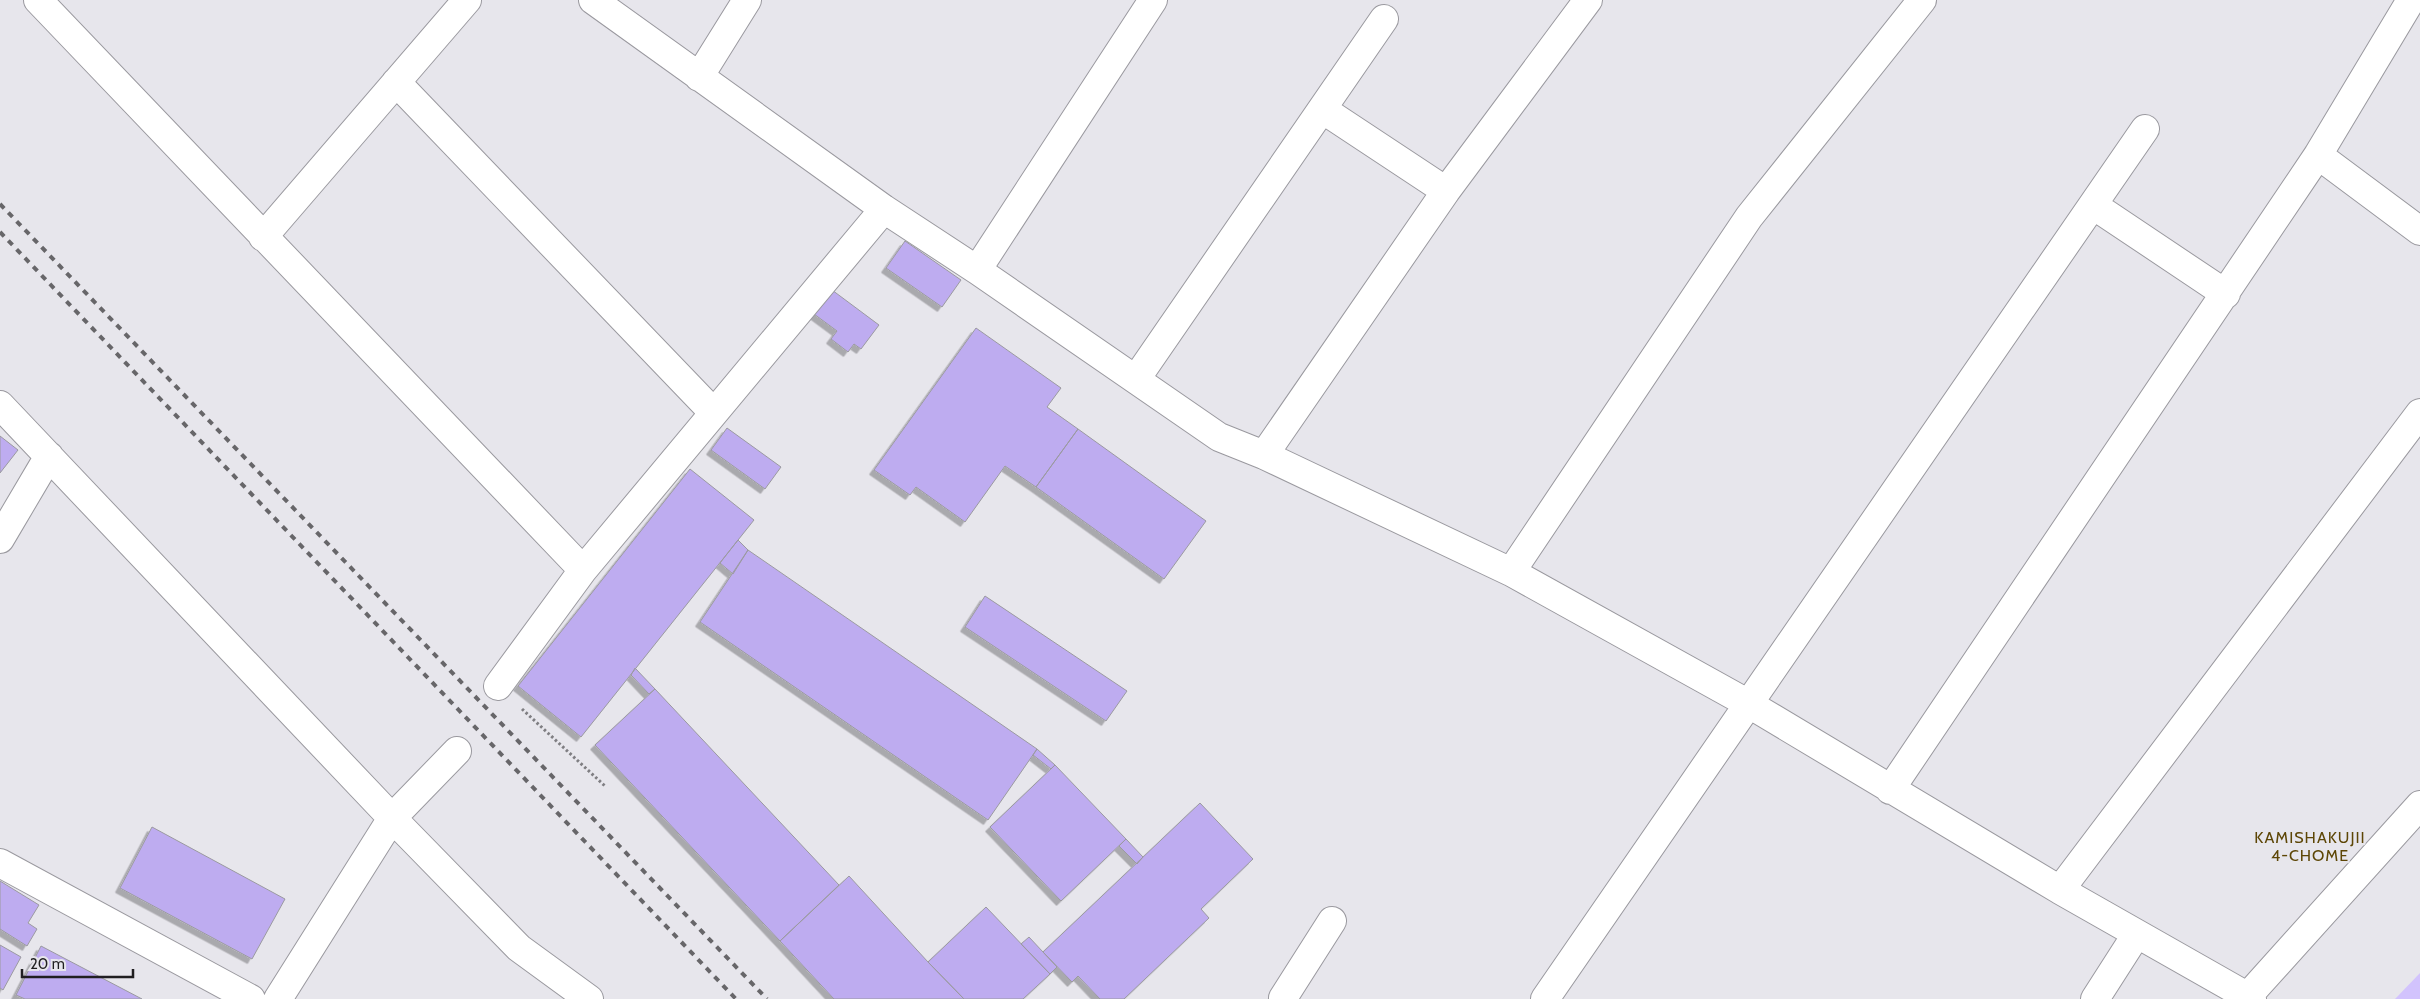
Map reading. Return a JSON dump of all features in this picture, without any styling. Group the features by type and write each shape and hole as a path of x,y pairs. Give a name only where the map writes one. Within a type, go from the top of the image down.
{"street":[{"path":"38,0 583,570"},
{"path":"263,237 467,0"},
{"path":"593,0 884,209 977,270 1219,437 1264,455 1511,572 1749,704 1890,790 2136,935 2249,998 2420,804"},
{"path":"699,77 747,0"},
{"path":"977,270 1153,0"},
{"path":"1264,455 1446,191 1588,0"},
{"path":"1511,572 1749,217 1922,0"},
{"path":"1890,790 2318,155 2411,0"},
{"path":"1136,379 1384,19"},
{"path":"396,82 713,412"},
{"path":"1322,109 1446,191"},
{"path":"1545,999 2145,130"},
{"path":"2318,155 2420,231"},
{"path":"2093,205 2226,294"},
{"path":"498,686 583,570 884,209"},
{"path":"0,405 392,818 520,948 589,999"},
{"path":"2060,890 2420,413"},
{"path":"0,539 49,456"},
{"path":"278,999 392,818 457,751"},
{"path":"0,863 251,999"},
{"path":"1285,999 1283,998 1332,921"},
{"path":"2095,999 2136,935"}],"path":[{"path":"498,686 605,786"}],"shaded area":[{"path":"2420,973 2420,999 2395,999"}],"building":[{"path":"905,241 961,280 942,307 886,268"},
{"path":"832,290 879,325 861,349 854,344 848,352 831,339 837,331 814,314"},
{"path":"976,328 1061,388 1047,407 1078,429 1036,487 1005,466 965,522 916,487 910,495 874,470"},
{"path":"727,428 781,467 765,489 711,450"},
{"path":"1078,429 1206,521 1164,579 1036,487"},
{"path":"0,436 18,450 0,473"},
{"path":"690,469 754,520 581,737 518,686"},
{"path":"738,540 748,550 733,574 720,563"},
{"path":"748,550 1037,749 988,820 700,622"},
{"path":"985,596 1127,691 1106,721 965,627"},
{"path":"635,668 655,689 649,694 631,675"},
{"path":"655,689 839,885 780,941 595,745"},
{"path":"1037,749 1055,765 1051,769 1033,755"},
{"path":"1055,765 1126,839 1061,901 990,827"},
{"path":"1200,803 1253,859 1201,909 1209,918 1124,999 1100,999 1078,976 1072,982 1043,952"},
{"path":"152,827 285,899 252,959 120,888"},
{"path":"1126,839 1143,857 1137,864 1119,846"},
{"path":"849,876 964,999 834,999 780,941"},
{"path":"0,881 39,905 28,923 37,929 27,946 0,929"},
{"path":"986,907 1050,974 1023,999 964,999 928,962"},
{"path":"1029,937 1057,967 1050,974 1021,944"},
{"path":"0,945 21,957 3,990 0,988"},
{"path":"41,946 142,999 25,999 16,995"}],"railway":[{"path":"0,204 767,999"},
{"path":"0,232 736,999"}],"district":[{"name":"KAMISHAKUJII 4-CHOME","path":"2310,846"}]}
